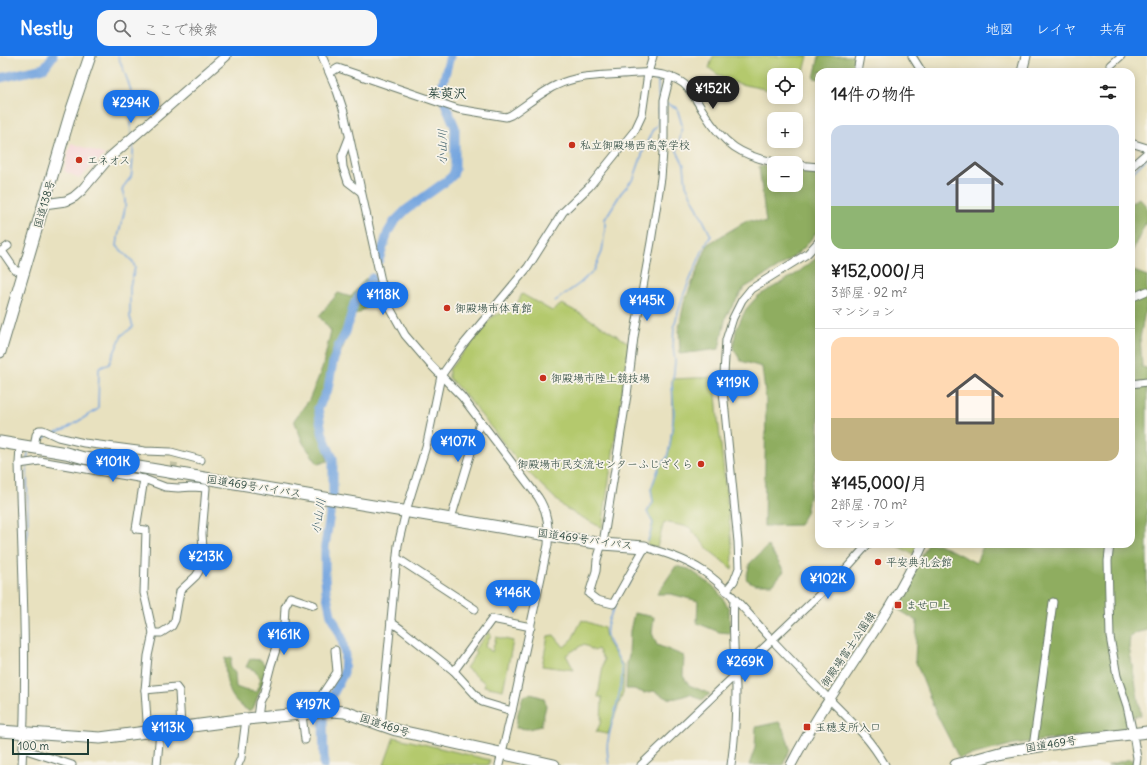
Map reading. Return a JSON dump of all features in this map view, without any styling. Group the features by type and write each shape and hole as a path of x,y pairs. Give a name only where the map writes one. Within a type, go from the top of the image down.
{"highway":[{"name":"国道138号","path":"0,352 70,115 90,56"},
{"name":"国道469号バイパス","path":"0,442 66,453 84,454 331,496 548,530"},
{"name":"国道469号バイパス","path":"407,508 453,512 645,547"},
{"name":"国道469号","path":"0,731 100,738 246,719 323,712 345,712 381,726 396,730 554,765"},
{"name":"国道469号","path":"956,765 1003,752 1071,741 1147,732"}],"main road":[{"path":"44,204 66,201 74,197 82,190 109,158 226,56"},
{"path":"1023,68 1026,56"},
{"name":"御殿場富士公園線","path":"791,765 829,699 889,609 921,548"}],"street":[{"path":"322,56 330,73 344,112 381,281 390,308 405,335 441,376 462,397 538,497 545,511 548,530 548,545 531,627 499,765"},
{"path":"381,726 398,545 407,508 427,443 441,376 463,345 528,266 563,212 589,187 635,130 642,115 648,73 653,56"},
{"path":"858,68 860,56"},
{"path":"912,56 920,68"},
{"path":"1111,65 1121,56"},
{"path":"330,73 338,68 458,109 506,117 556,85 578,77 648,73 670,76 684,84 691,92 711,125 727,142 735,148 767,161"},
{"path":"670,76 664,103 664,138 661,178 634,337 627,395 603,540 589,594 597,600 613,604 645,547 668,554 704,571 734,599 829,699 859,728 877,751 885,765"},
{"path":"349,137 342,156 343,167 348,182 361,192"},
{"path":"1135,144 1147,148"},
{"path":"1135,164 1147,153"},
{"path":"803,166 815,167"},
{"path":"726,591 734,581 739,568 738,542 723,391 726,340 733,318 742,300 751,289 807,254 815,245"},
{"path":"3,250 15,270 24,273"},
{"path":"1135,296 1147,291"},
{"path":"1135,384 1147,382"},
{"path":"453,512 481,423"},
{"path":"34,448 36,435 40,430 43,430 58,437 84,443 201,460"},
{"path":"20,445 19,464 25,674 22,765"},
{"path":"19,464 40,461 144,479 165,487 171,484 206,488 202,534 204,562 196,576 180,591 175,620 172,626 161,633 154,633"},
{"path":"144,479 136,529 146,530 144,593 154,633 148,656 145,690 147,721 157,731 156,765"},
{"path":"641,765 844,571 864,548"},
{"path":"1110,548 1108,561 1110,637 1117,676 1127,706 1133,734 1137,758 1136,765"},
{"path":"397,558 475,609"},
{"path":"257,718 259,702 264,692 284,625 285,607 290,597 314,605"},
{"path":"731,765 736,715 734,599"},
{"path":"1033,747 1053,602"},
{"path":"454,671 492,619 531,627"},
{"path":"391,622 454,671 482,702 512,711"},
{"path":"323,712 318,706 323,693 336,672 335,650"},
{"path":"145,690 176,687 179,691 181,728"},
{"path":"302,714 306,740"},
{"path":"238,765 241,758 246,719"},
{"path":"23,749 72,765"}],"shaded area":[{"path":"71,143 105,155 79,178 64,171"}],"green space":[{"path":"713,56 808,56 803,76 803,68 767,68 767,90 726,81 709,68"},
{"path":"819,56 857,56 856,68 816,68"},
{"path":"759,166 767,167 767,192 803,192 803,171 815,172 815,234 803,249 784,264 744,288 726,316 719,349 680,354 679,328 684,303 708,244 748,220 766,223"},
{"path":"1139,198 1147,207 1147,220 1135,246 1135,200"},
{"path":"815,259 815,469 806,513 799,525 764,526 766,401 762,367 741,361 733,348 736,330 746,309 758,296 796,274"},
{"path":"1135,272 1147,276 1147,301 1140,338 1142,367 1147,368 1147,630 1135,633 1130,637 1129,647 1141,715 1128,718 1125,727 1120,731 1014,744 959,758 935,711 915,660 917,621 896,608 926,548 947,548 976,563 982,548 1135,548"},
{"path":"366,278 376,294 376,302 353,316 346,340 315,412 328,461 318,464 303,443 294,420 309,400 322,369 331,331 319,316 338,293 351,297"},
{"path":"522,294 552,311 562,304 629,343 602,528 565,508 536,480 521,465 466,396 449,378 449,370 492,317 516,306"},
{"path":"716,377 718,419 733,554 732,569 709,550 689,527 664,522 657,547 647,545 653,523 647,512 653,502 651,489 659,467 667,458 670,445 673,420 672,379"},
{"path":"768,546 784,571 773,584 754,584 746,579 750,563"},
{"path":"901,548 916,548 913,554"},
{"path":"676,566 689,569 713,586 722,597 729,609 730,633 719,632 697,623 698,601 671,594 657,594"},
{"path":"634,613 654,617 652,633 657,645 684,656 683,676 689,685 710,694 702,700 690,694 675,698 668,698 654,691 644,693 634,689 626,689 630,631"},
{"path":"582,620 604,628 607,642 624,667 623,693 608,734 596,732 601,722 602,697 598,697 604,659 598,649 594,651 584,644 566,655 574,670 542,666 548,636 554,635 564,647 571,641"},
{"path":"489,632 491,635 485,646 492,652 496,637 513,641 503,690 484,686 485,683 466,668 476,653 474,650"},
{"path":"232,657 230,667 235,673 236,687 244,690 256,692 261,679 254,670 246,667 250,659 261,660 268,669 254,707 249,711 236,701 229,688 225,658"},
{"path":"531,694 544,698 546,706 541,726 528,729 516,728 518,713 523,696"},
{"path":"779,722 785,732 790,749 783,765 749,765 755,748 756,727"},
{"path":"394,737 490,760 488,765 384,765"},
{"path":"1130,759 1139,765 1108,765"}],"waterway":[{"path":"0,78 44,68 53,56"},
{"path":"118,56 134,103 131,134"},
{"name":"小山川","path":"379,260 388,232 394,222 406,210 453,175 455,169 455,127 444,101 442,86 450,56"},
{"path":"555,301 579,284 594,270 602,252 605,219 621,193 634,178 644,149 652,131 658,124 658,82 653,78"},
{"path":"648,541 653,523 647,512 653,502 651,489 659,467 667,458 674,413 672,384 675,361 673,346 674,326 683,296 705,245 711,236 686,185 684,165 677,151 682,125 677,108 667,104"},
{"path":"55,433 64,430 98,409 99,368 109,364 122,335 133,327 130,317 130,286 135,268 133,262 117,246 125,205 122,191 131,177 133,142"},
{"path":"1135,170 1147,158"},
{"name":"小山川","path":"324,765 323,717 344,673 345,656 342,638 331,615 326,591 325,546 333,495 333,458 322,432 318,408 328,389 333,362 338,347 346,332 354,304 370,283 372,278"},
{"path":"38,441 47,436"},
{"path":"27,460 28,453"},
{"path":"25,548 28,532 27,466"},
{"path":"627,586 638,567"},
{"path":"609,765 607,744 622,680 621,665 606,632 608,621 615,606"}],"tunnel":[{"path":"172,480 175,459"}],"place":[{"name":"私立御殿場西高等学校","path":"572,145"},
{"name":"エネオス","path":"79,160"},
{"name":"御殿場市体育館","path":"447,308"},
{"name":"御殿場市陸上競技場","path":"543,378"},
{"name":"御殿場市民交流センターふじざくら","path":"701,464"},
{"name":"平安典礼会館","path":"878,562"},
{"name":"ませ口上","path":"898,605"},
{"name":"玉穂支所入口","path":"807,727"}],"district":[{"name":"茱萸沢","path":"447,93"}]}
